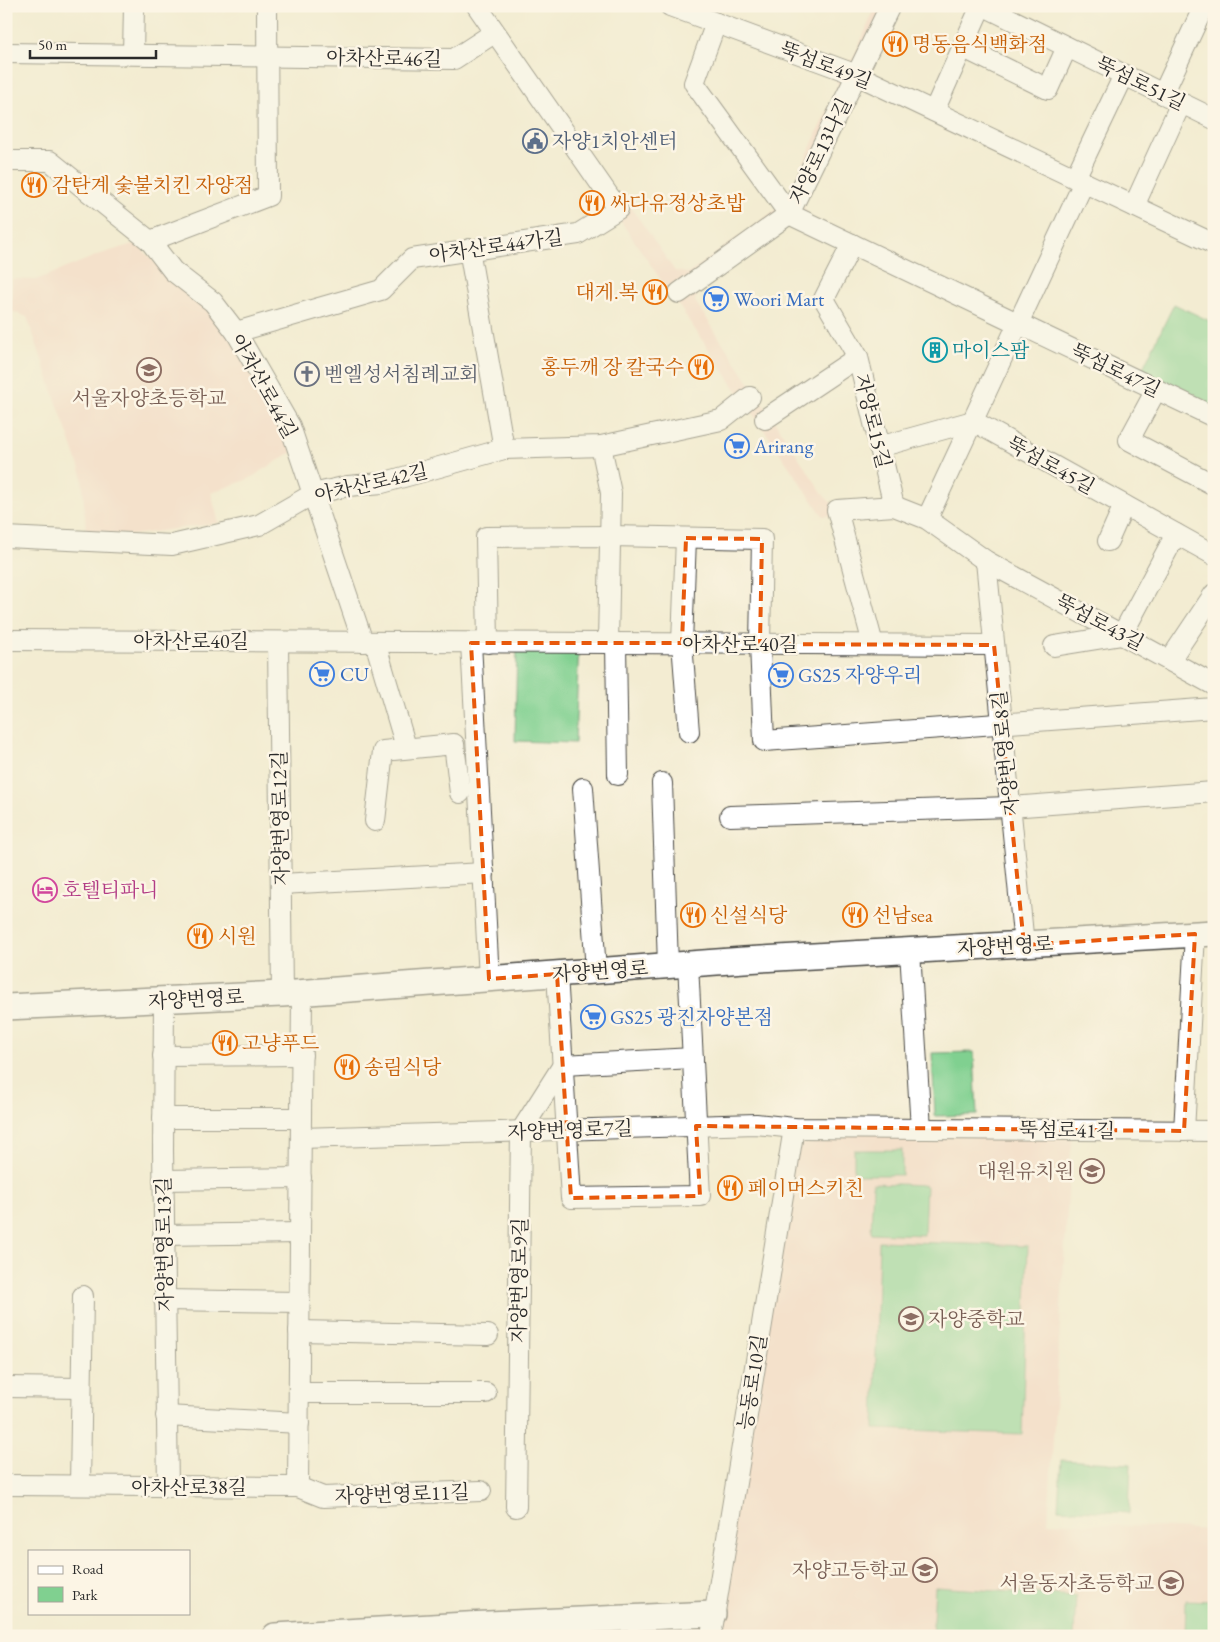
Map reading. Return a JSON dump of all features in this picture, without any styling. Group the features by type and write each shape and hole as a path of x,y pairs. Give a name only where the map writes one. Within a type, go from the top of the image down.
{"street":[{"path":"133,54 134,6"},
{"path":"150,241 268,196 267,6"},
{"path":"477,6 494,33"},
{"name":"뚝섬로49길","path":"670,6 857,75 1214,244"},
{"name":"자양로13나길","path":"679,293 789,214 890,6"},
{"path":"934,111 982,6"},
{"name":"뚝섬로51길","path":"982,6 1214,119"},
{"path":"1163,94 1204,6"},
{"name":"자양로13나길","path":"716,23 694,83 789,214"},
{"name":"아차산로46길","path":"6,53 454,59 494,33"},
{"name":"아차산로44가길","path":"236,332 381,290 412,259 469,249 530,243 578,234 618,209 494,33"},
{"path":"962,47 1048,89 1067,48"},
{"path":"927,519 1018,323 1124,75"},
{"path":"1134,206 1181,103"},
{"name":"아차산로44길","path":"6,161 50,161 150,241 173,271 213,302 236,332 290,426 313,494 369,642"},
{"name":"뚝섬로47길","path":"789,214 1214,417"},
{"path":"852,244 824,299 858,357"},
{"path":"469,249 504,449"},
{"name":"자양로15길","path":"765,419 858,357 894,506"},
{"path":"1156,390 1129,440 1214,485"},
{"name":"아차산로42길","path":"6,537 172,546 259,525 313,494 348,486 382,483 504,449 602,446 721,420 750,397"},
{"path":"879,446 973,421"},
{"name":"뚝섬로45길","path":"973,421 1214,555"},
{"path":"602,446 611,493 612,643 618,775"},
{"path":"1108,541 1124,505"},
{"path":"873,644 837,510 894,506 927,519 986,561"},
{"path":"1054,646 1122,634 1176,534"},
{"path":"490,979 484,873 480,643 486,537 610,536 762,539 760,644 764,741 1214,708"},
{"path":"686,538 682,643 689,732"},
{"name":"뚝섬로43길","path":"986,561 1214,684"},
{"name":"자양번영로8길","path":"986,561 1024,945"},
{"path":"1170,660 1214,594"},
{"name":"아차산로40길","path":"6,640 994,645"},
{"name":"자양번영로12길","path":"278,642 281,884 292,993"},
{"path":"369,642 406,747"},
{"path":"375,821 383,751 406,747 454,744 460,792"},
{"path":"558,974 570,1198 700,1196 693,1058 678,965 662,783"},
{"path":"583,788 596,971"},
{"path":"730,816 1010,807 1214,792"},
{"path":"281,884 484,873"},
{"name":"자양번영로","path":"6,1007 164,1001 678,965 1204,933 1184,1131"},
{"path":"910,951 921,1129"},
{"path":"292,993 302,1055 298,1487"},
{"name":"자양번영로13길","path":"164,1001 163,1235 168,1487"},
{"path":"163,1056 302,1055"},
{"path":"563,1065 693,1058"},
{"path":"521,1131 563,1065"},
{"path":"163,1118 301,1118"},
{"name":"자양번영로7길","path":"301,1138 756,1124 794,1128"},
{"name":"뚝섬로41길","path":"794,1128 1214,1132"},
{"name":"능동로10길","path":"712,1625 794,1128"},
{"name":"자양번영로9길","path":"516,1507 521,1131"},
{"path":"163,1180 301,1178"},
{"path":"163,1235 300,1233"},
{"path":"80,1485 83,1296"},
{"path":"164,1300 300,1302"},
{"path":"299,1331 488,1335"},
{"path":"6,1387 82,1388"},
{"path":"299,1392 486,1393"},
{"path":"166,1416 299,1422"},
{"name":"아차산로38길","path":"6,1485 298,1487"},
{"name":"자양번영로11길","path":"298,1487 323,1497 481,1491"},
{"path":"275,1636 466,1624 712,1625"}],"highlighted area":[{"path":"686,538 762,539 760,644 994,645 1024,945 1195,934 1184,1131 696,1126 700,1196 571,1198 557,974 489,979 471,643 682,643"}],"shaded area":[{"path":"876,6 894,6 866,64 864,88 854,89 803,202 806,213 783,224 700,286 695,301 825,497 846,517 823,516 615,213 628,203 675,271 689,273 774,211 788,197 838,86 834,75 839,64 853,59"},
{"name":"서울자양초등학교","path":"136,243 177,285 211,306 273,409 292,452 249,479 211,493 219,523 131,535 86,531 82,475 27,317 11,311 12,279 36,280 98,255"},
{"name":"자양중학교","path":"794,1128 1072,1130 1048,1522 1214,1530 1214,1636 711,1636"}],"green space":[{"path":"1174,304 1214,323 1214,417 1137,380"},
{"path":"517,643 579,643 575,743 515,741"},
{"path":"974,1052 977,1115 935,1116 932,1053"},
{"path":"854,1150 902,1150 902,1175 854,1175"},
{"path":"873,1183 926,1185 924,1235 871,1233"},
{"path":"879,1241 1028,1246 1022,1434 874,1429"},
{"path":"1061,1460 1131,1464 1129,1513 1058,1509"},
{"path":"935,1587 1076,1596 1074,1636 932,1636"},
{"path":"1186,1600 1214,1601 1214,1636 1185,1636"}],"place":[{"name":"명동음식백화점","path":"895,44"},
{"name":"자양1치안센터","path":"535,141"},
{"name":"감탄계 숯불치킨 자양점","path":"34,185"},
{"name":"싸다유정상초밥","path":"592,203"},
{"name":"대게.복","path":"655,292"},
{"name":"Woori Mart","path":"716,299"},
{"name":"마이스팜","path":"935,350"},
{"name":"홍두깨 장 칼국수","path":"701,367"},
{"name":"서울자양초등학교","path":"149,370"},
{"name":"벧엘성서침례교회","path":"307,374"},
{"name":"Arirang","path":"737,446"},
{"name":"CU","path":"322,674"},
{"name":"GS25 자양우리","path":"781,675"},
{"name":"호텔티파니","path":"45,890"},
{"name":"신설식당","path":"693,915"},
{"name":"선남sea","path":"855,915"},
{"name":"시원","path":"200,936"},
{"name":"GS25 광진자양본점","path":"593,1017"},
{"name":"고냥푸드","path":"225,1043"},
{"name":"송림식당","path":"347,1067"},
{"name":"대원유치원","path":"1092,1171"},
{"name":"페이머스키친","path":"730,1188"},
{"name":"자양중학교","path":"911,1319"},
{"name":"자양고등학교","path":"925,1570"},
{"name":"서울동자초등학교","path":"1171,1583"}]}
